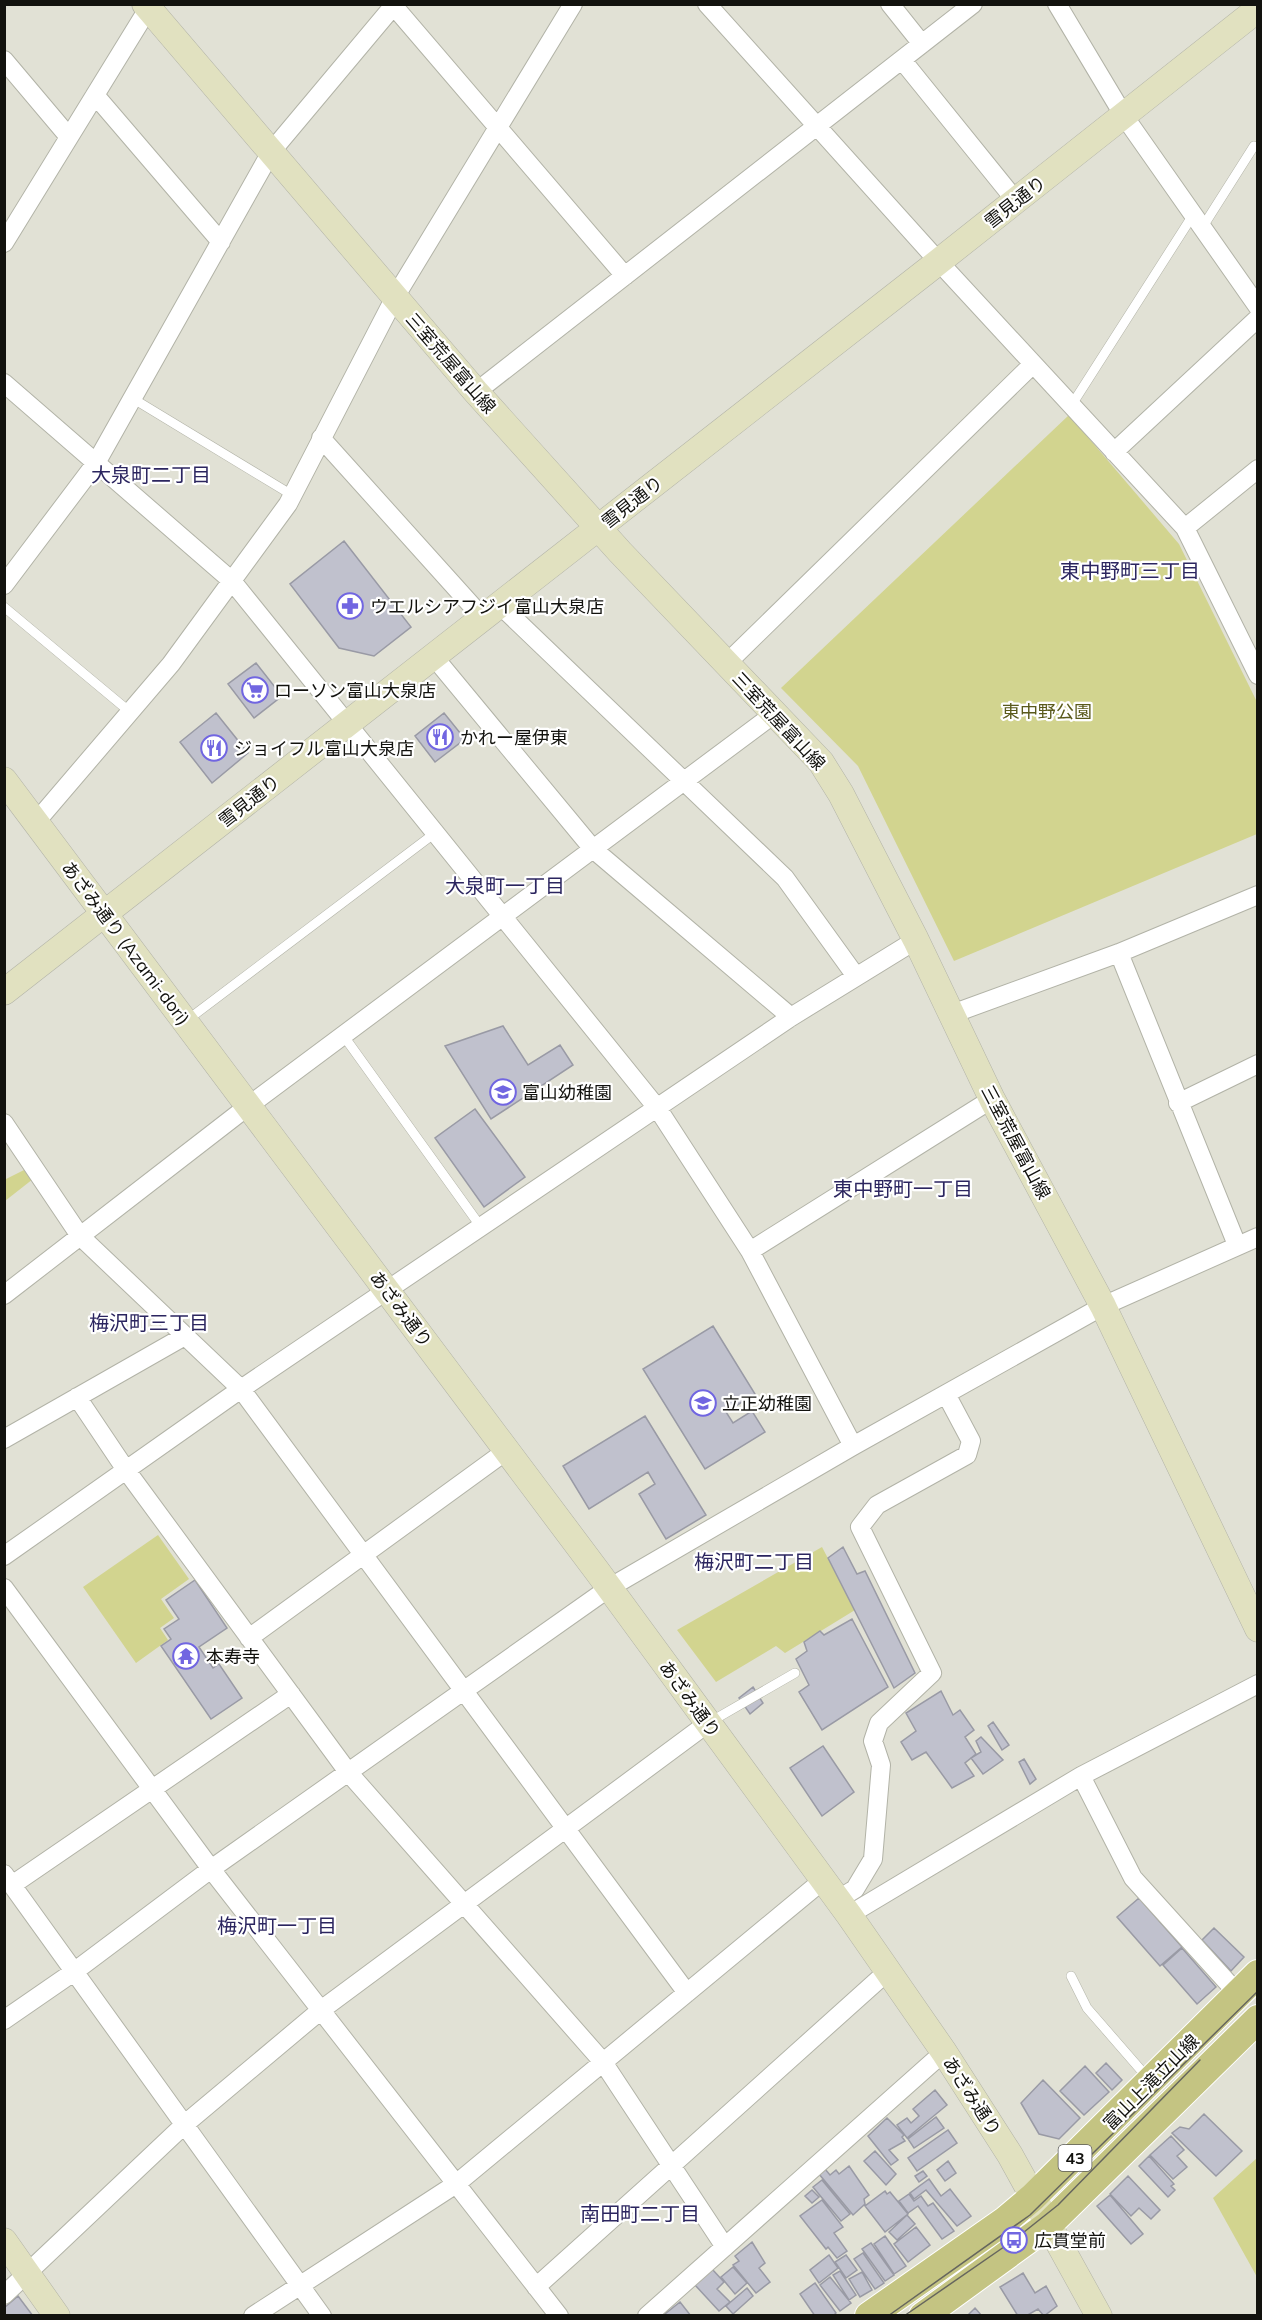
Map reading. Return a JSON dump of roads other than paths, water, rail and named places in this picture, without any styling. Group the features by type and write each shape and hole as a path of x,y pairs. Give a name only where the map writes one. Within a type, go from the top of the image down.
{"main road":[{"name":"富山上滝立山線","path":"869,2316 1006,2220 1033,2197 1248,1984"},
{"name":"富山上滝立山線","path":"923,2316 1048,2225 1257,2019"}],"street":[{"path":"36,822 130,712 232,582 292,495 395,297 573,4"},
{"path":"707,4 939,262 1185,528 1256,668"},
{"path":"890,4 922,44"},
{"path":"476,392 973,4"},
{"path":"1057,4 1124,116 1257,307"},
{"path":"4,585 96,463 271,152 393,5 625,276"},
{"path":"4,243 148,6"},
{"name":"三室荒屋富山線","path":"148,6 476,392 599,528 821,762 841,794 916,940 992,1099 1103,1306 1257,1629"},
{"name":"雪見通り","path":"4,992 939,262 1257,9"},
{"path":"4,60 69,137"},
{"path":"902,60 1016,201"},
{"path":"95,95 221,242"},
{"path":"1114,452 1257,318"},
{"path":"726,664 1033,364"},
{"path":"4,383 232,582 658,1109 750,1251 853,1446"},
{"path":"321,438 491,612 683,782 784,878 855,975"},
{"path":"1185,528 1257,469"},
{"path":"434,657 593,849 791,1017"},
{"path":"4,1295 247,1107 774,714"},
{"name":"あざみ通り (Azami-dori)","path":"4,780 247,1107"},
{"path":"952,1014 1119,953 1257,895"},
{"path":"4,1556 241,1389 791,1017 855,975 916,940"},
{"path":"1119,953 1238,1245"},
{"path":"1179,1103 1257,1064"},
{"path":"750,1251 992,1099"},
{"name":"あざみ通り","path":"247,1107 387,1290 609,1588 888,1971 944,2052 1010,2155 1099,2316"},
{"path":"4,1123 80,1236 183,1337 241,1389 687,1993"},
{"path":"4,2020 75,1971 211,1869 609,1588 853,1446 1103,1306 1257,1237"},
{"path":"4,1438 183,1337"},
{"path":"254,2316 456,2184 687,1993 855,1889 873,1859 881,1765 873,1741 879,1723 932,1673 860,1527 877,1505 967,1455 971,1441 946,1394"},
{"path":"77,1397 126,1470 348,1772 603,2062 724,2247"},
{"path":"249,1638 506,1451"},
{"path":"4,1588 211,1869 559,2316"},
{"path":"836,1899 1081,1776 1257,1684"},
{"path":"291,1694 153,1789 8,1879 322,2316"},
{"path":"4,2295 185,2124 321,2010 708,1723"},
{"path":"1081,1776 1133,1878 1248,1984"},
{"path":"536,2287 888,1971"},
{"path":"647,2316 944,2052"},
{"path":"4,2241 57,2316"}],"lane":[{"path":"1071,406 1198,222 1254,146"},
{"path":"132,398 292,495"},
{"path":"4,607 130,712"},
{"path":"186,1022 435,833"},
{"path":"344,1035 481,1227"},
{"path":"708,1723 795,1673"},
{"path":"1071,1976 1086,2008 1140,2069"}],"tram line":[{"path":"888,2316 1030,2215 1258,1991"},
{"path":"904,2316 1014,2240 1058,2205 1200,2060"}],"place":[{"name":"ウエルシアフジイ富山大泉店","path":"350,606"},
{"name":"ローソン富山大泉店","path":"255,690"},
{"name":"かれー屋伊東","path":"440,737"},
{"name":"ジョイフル富山大泉店","path":"214,748"},
{"name":"富山幼稚園","path":"503,1092"},
{"name":"立正幼稚園","path":"703,1403"},
{"name":"本寿寺","path":"186,1656"},
{"name":"広貫堂前","path":"1014,2240"}],"district":[{"name":"大泉町二丁目","path":"151,474"},
{"name":"東中野町三丁目","path":"1130,570"},
{"name":"大泉町一丁目","path":"505,885"},
{"name":"東中野町一丁目","path":"903,1188"},
{"name":"梅沢町三丁目","path":"149,1322"},
{"name":"梅沢町二丁目","path":"754,1561"},
{"name":"梅沢町一丁目","path":"277,1925"},
{"name":"南田町二丁目","path":"640,2213"}],"park label":[{"name":"東中野公園","path":"1047,711"}]}
